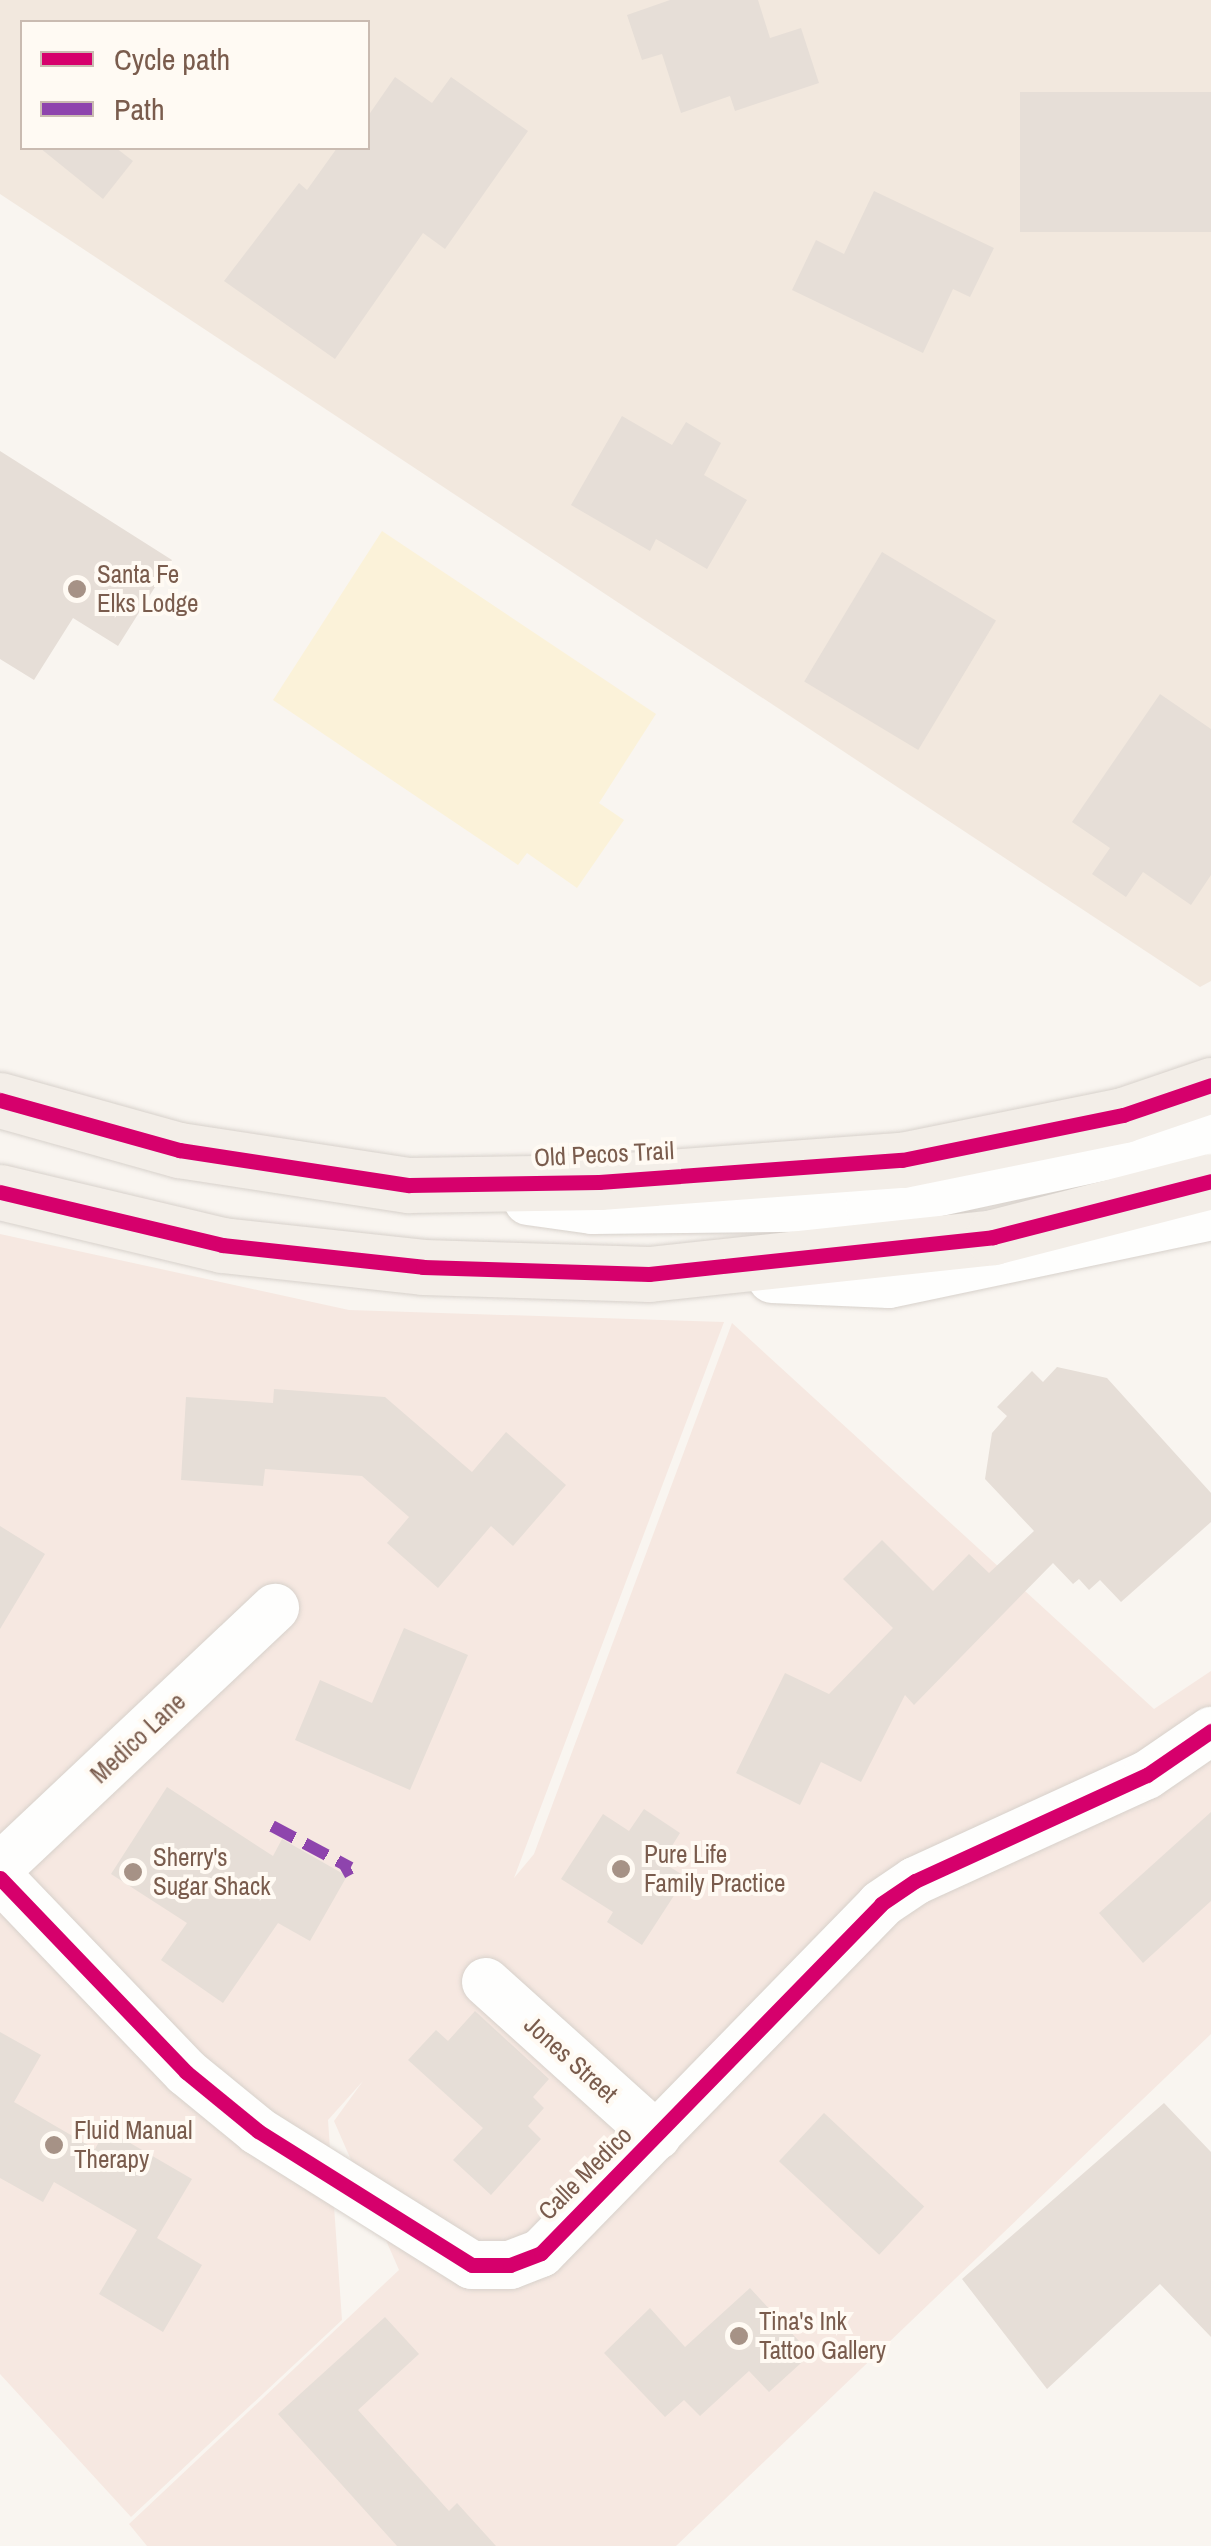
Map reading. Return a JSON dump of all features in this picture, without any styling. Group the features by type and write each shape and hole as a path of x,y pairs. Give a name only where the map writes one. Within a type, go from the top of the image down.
{"main road":[{"name":"Old Pecos Trail","path":"0,1100 179,1150 409,1185 599,1182 902,1160 1123,1114 1211,1085"},
{"path":"0,1192 222,1245 424,1267 649,1274 992,1237 1211,1181"}],"street":[{"path":"409,1185 592,1210 812,1211 1003,1184 1211,1134"},
{"path":"649,1274 889,1284 1211,1216"},
{"name":"Medico Lane","path":"0,1867 275,1608"},
{"name":"Calle Medico","path":"0,1878 222,2103 472,2265 510,2265 541,2254 881,1904 914,1881 1147,1775 1211,1730"},
{"name":"Jones Street","path":"486,1982 657,2136"}],"shaded area":[{"path":"0,0 1211,0 1211,981 1200,987 0,194"},
{"path":"0,1234 349,1310 724,1322 514,1878 534,1854 732,1323 1154,1709 1211,1671 1211,2034 676,2546 147,2546 129,2524 399,2270 334,2121 363,2081 328,2120 342,2320 131,2517 0,2374"}],"sand":[{"path":"382,531 656,714 599,803 624,820 577,888 527,853 518,865 273,700"}],"building":[{"path":"670,0 758,0 770,38 801,28 819,83 735,111 730,96 681,113 662,54 642,60 627,15"},
{"path":"395,77 432,103 451,77 528,131 445,249 423,233 335,359 224,281 299,183 307,190 336,150 370,150 370,113"},
{"path":"1020,92 1211,92 1211,232 1020,232"},
{"path":"42,150 119,150 133,161 103,199"},
{"path":"874,191 994,248 970,297 953,289 923,353 792,290 816,240 844,254"},
{"path":"622,416 672,445 686,422 721,443 704,475 747,500 707,569 656,539 650,551 571,505"},
{"name":"Santa Fe Elks Lodge","path":"0,451 172,560 118,646 73,618 34,680 0,659"},
{"path":"882,552 996,621 918,750 804,681"},
{"path":"1160,694 1211,729 1211,875 1191,905 1143,872 1126,897 1092,874 1110,848 1072,822"},
{"path":"1057,1367 1107,1378 1211,1493 1211,1522 1121,1602 1100,1580 1089,1590 1079,1579 1073,1584 1053,1563 914,1705 905,1695 861,1782 821,1762 800,1805 736,1773 785,1673 829,1694 893,1628 843,1579 882,1540 933,1591 969,1554 989,1573 1034,1531 985,1479 992,1433 1007,1416 997,1407 1032,1371 1043,1382"},
{"path":"274,1389 385,1397 472,1472 506,1432 566,1485 513,1546 491,1526 438,1588 387,1543 409,1517 362,1476 265,1469 263,1486 181,1480 186,1397 273,1403"},
{"path":"0,1526 45,1554 0,1629"},
{"path":"404,1628 468,1655 410,1790 295,1740 320,1680 372,1703"},
{"path":"167,1787 273,1856 282,1839 347,1876 310,1941 278,1923 223,2003 161,1960 187,1923 111,1874"},
{"name":"Pure Life Family Practice","path":"644,1809 680,1833 662,1862 686,1877 642,1945 607,1922 613,1912 561,1879 603,1814 629,1831"},
{"path":"1211,1812 1211,1901 1143,1963 1099,1913"},
{"path":"475,2011 549,2079 533,2097 544,2108 528,2126 541,2139 491,2195 453,2160 483,2128 408,2060 436,2030 448,2041"},
{"path":"0,2032 41,2055 14,2102 95,2149 106,2129 192,2179 157,2238 202,2265 163,2332 99,2294 137,2230 54,2182 43,2202 0,2178"},
{"path":"1164,2103 1211,2152 1211,2337 1160,2284 1047,2389 962,2279"},
{"path":"824,2113 924,2206 879,2255 779,2161"},
{"path":"750,2288 811,2354 769,2392 749,2371 700,2416 684,2400 665,2417 604,2353 650,2308 685,2347"},
{"path":"385,2317 419,2354 358,2410 449,2511 457,2503 496,2546 397,2546 278,2414"}],"marked path":[{"path":"272,1826 351,1868 342,1873"}],"cycle path":[{"path":"0,1100 179,1150 409,1185 599,1182 902,1160 1123,1115 1211,1085"},
{"path":"0,1192 222,1245 423,1267 649,1274 993,1237 1211,1181"},
{"path":"0,1878 186,2072 258,2131 472,2265 510,2265 541,2253 881,1904 915,1881 1147,1775 1211,1731"}],"place":[{"name":"Santa Fe Elks Lodge","path":"77,589"},
{"name":"Pure Life Family Practice","path":"621,1869"},
{"name":"Sherry's Sugar Shack","path":"133,1872"},
{"name":"Fluid Manual Therapy","path":"54,2145"},
{"name":"Tina's Ink Tattoo Gallery","path":"739,2336"}]}
